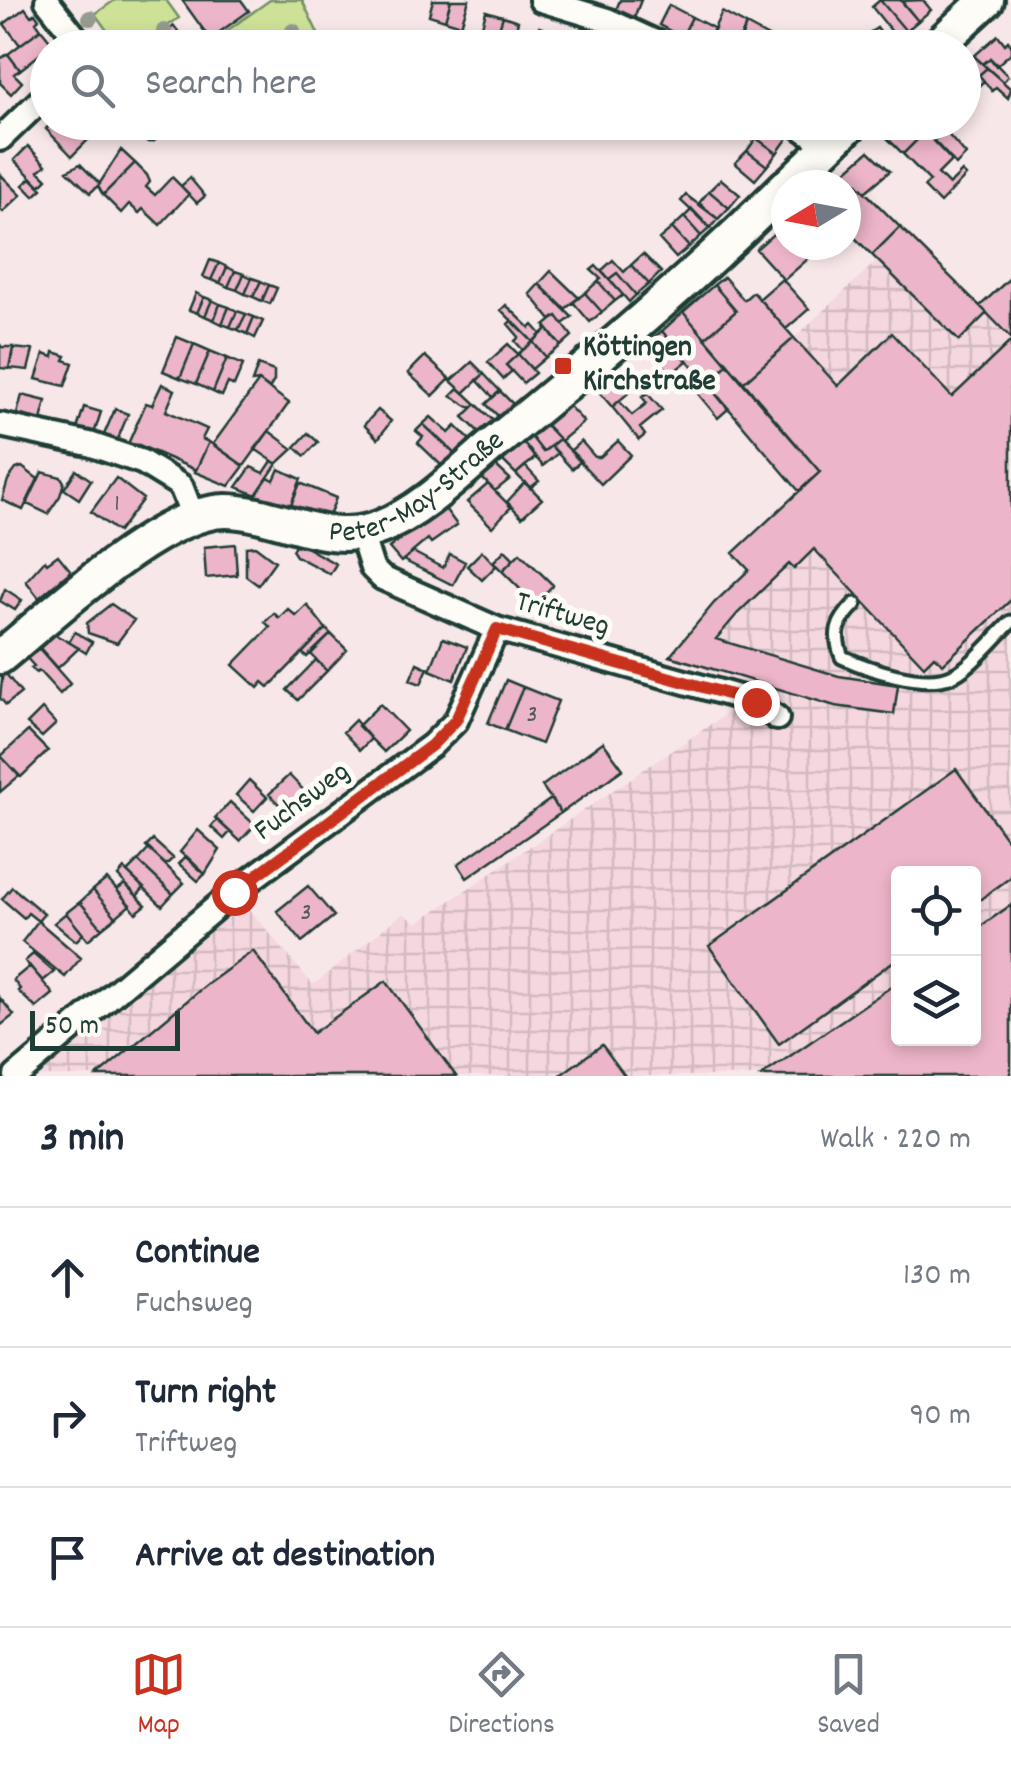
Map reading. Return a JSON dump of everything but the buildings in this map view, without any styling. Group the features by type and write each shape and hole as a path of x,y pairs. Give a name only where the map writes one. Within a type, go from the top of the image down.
{"main road":[{"path":"954,30 987,0"},
{"name":"Peter-May-Straße","path":"803,170 834,140"},
{"name":"Peter-May-Straße","path":"0,657 145,540 193,517 224,511 261,516 332,536 380,528 411,511 570,382 771,200"}],"street":[{"path":"47,0 70,30"},
{"path":"541,0 629,30"},
{"path":"0,139 30,110"},
{"path":"819,140 827,146"},
{"path":"0,426 88,444 142,462 181,486 193,517"},
{"name":"Triftweg","path":"361,532 372,568 382,578 497,629 756,702 777,718"},
{"name":"Fuchsweg","path":"16,1076 234,892 432,745 456,720 497,629"}],"lane":[{"path":"854,604 840,618 835,638 842,657 874,671 936,679 954,676 1011,622"}],"shaded area":[{"path":"900,227 980,306 1011,277 1011,1076 27,1076 241,899 313,985 403,913 417,923 729,712 744,682 668,657 713,603 748,570 733,553 819,472 794,338 877,261 872,255"}],"green space":[{"path":"115,0 166,0 179,18 161,30 107,30 95,14"},
{"path":"270,0 302,0 316,30 228,30"}],"place":[{"name":"Köttingen Kirchstraße","path":"563,366"}],"route":[{"path":"234,892 432,745 456,720 497,629 756,702"}]}
